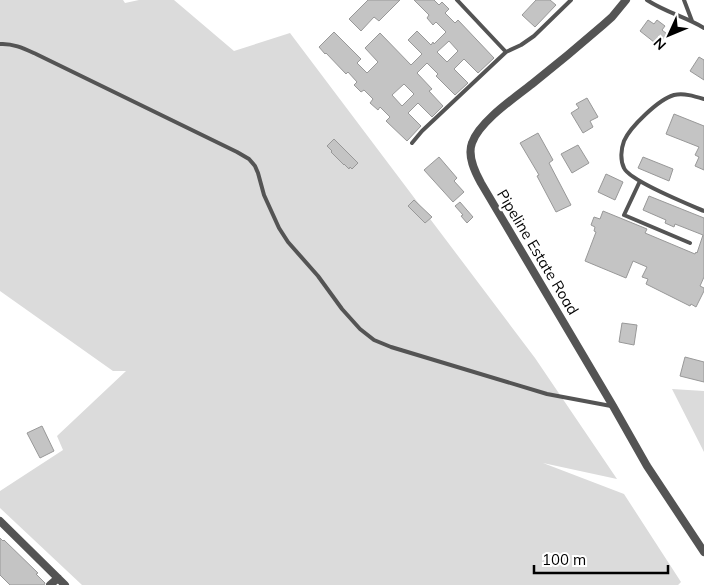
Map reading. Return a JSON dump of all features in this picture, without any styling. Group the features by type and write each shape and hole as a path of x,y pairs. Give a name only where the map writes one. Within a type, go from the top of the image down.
{"street":[{"name":"Pipeline Estate Road","path":"626,0 603,25 482,126 471,144 470,156 481,184 647,466 704,552"},
{"path":"0,521 65,585"},
{"path":"50,585 58,578"}],"lane":[{"path":"457,0 506,52"},
{"path":"412,143 422,131 506,52 534,36 571,0"},
{"path":"647,0 704,28"},
{"path":"684,0 692,21"},
{"path":"0,44 20,47 36,54 249,159 255,166 264,195 279,228 288,242 318,276 342,309 360,329 374,340 391,348 547,394 613,406"},
{"path":"704,99 684,94 666,98 651,109 624,140 621,159 624,169 652,189 704,211"},
{"path":"640,181 624,215 690,243"}],"shaded area":[{"path":"0,0 123,0 125,3 139,0 174,0 234,51 290,33 535,358 617,479 543,463 624,494 681,582 678,585 82,585 0,508 0,491 63,450 57,436 126,371 113,371 0,291"},
{"path":"672,389 704,391 704,452"}],"building":[{"path":"368,0 400,0 379,21 374,17 361,31 349,19"},
{"path":"414,0 434,0 439,5 442,2 449,9 445,13 455,23 458,20 494,58 478,73 464,59 454,69 468,83 455,95 436,76 438,74 427,63 417,73 432,89 429,91 443,106 432,117 418,103 408,113 421,126 407,141 386,121 390,117 380,107 378,110 370,103 373,99 364,90 361,92 354,85 357,82 348,72 346,74 319,47 334,32 361,59 357,63 367,73 378,62 365,48 380,33 411,65 422,54 408,40 417,31 431,45 446,32 436,22 433,25 427,18 429,15","holes":["449,41 458,51 447,62 437,52","404,84 414,94 402,106 392,95"]},
{"path":"536,0 550,0 556,5 535,27 522,15"},
{"path":"648,20 654,24 657,20 665,26 662,30 667,34 659,46 640,31"},
{"path":"699,57 704,60 704,80 690,71"},
{"path":"587,98 598,117 590,121 593,127 583,133 571,113 579,108 576,104"},
{"path":"674,114 704,126 704,170 695,166 699,157 695,155 699,147 666,134"},
{"path":"538,133 553,160 549,163 571,205 556,212 537,176 539,175 520,143"},
{"path":"334,139 358,163 352,169 344,165 327,146"},
{"path":"578,145 589,163 572,173 561,154"},
{"path":"439,157 457,178 454,181 464,192 453,202 424,170"},
{"path":"643,157 673,169 669,181 638,168"},
{"path":"606,174 623,182 615,200 598,192"},
{"path":"649,196 704,218 704,277 700,286 704,288 704,291 696,307 691,304 690,306 646,284 648,279 642,277 647,267 633,261 626,278 585,261 596,232 594,231 595,227 591,225 594,217 600,219 603,211 647,229 645,233 695,254 697,253 703,235 675,224 674,227 665,223 666,220 643,210"},
{"path":"414,200 432,217 425,223 408,206"},
{"path":"460,202 473,217 467,223 455,206"},
{"path":"622,323 637,325 634,345 619,342"},
{"path":"685,357 704,362 704,382 680,376"},
{"path":"42,426 54,451 40,458 27,433"},
{"path":"0,538 38,573 36,574 45,583 44,585 10,585 0,575"}]}
